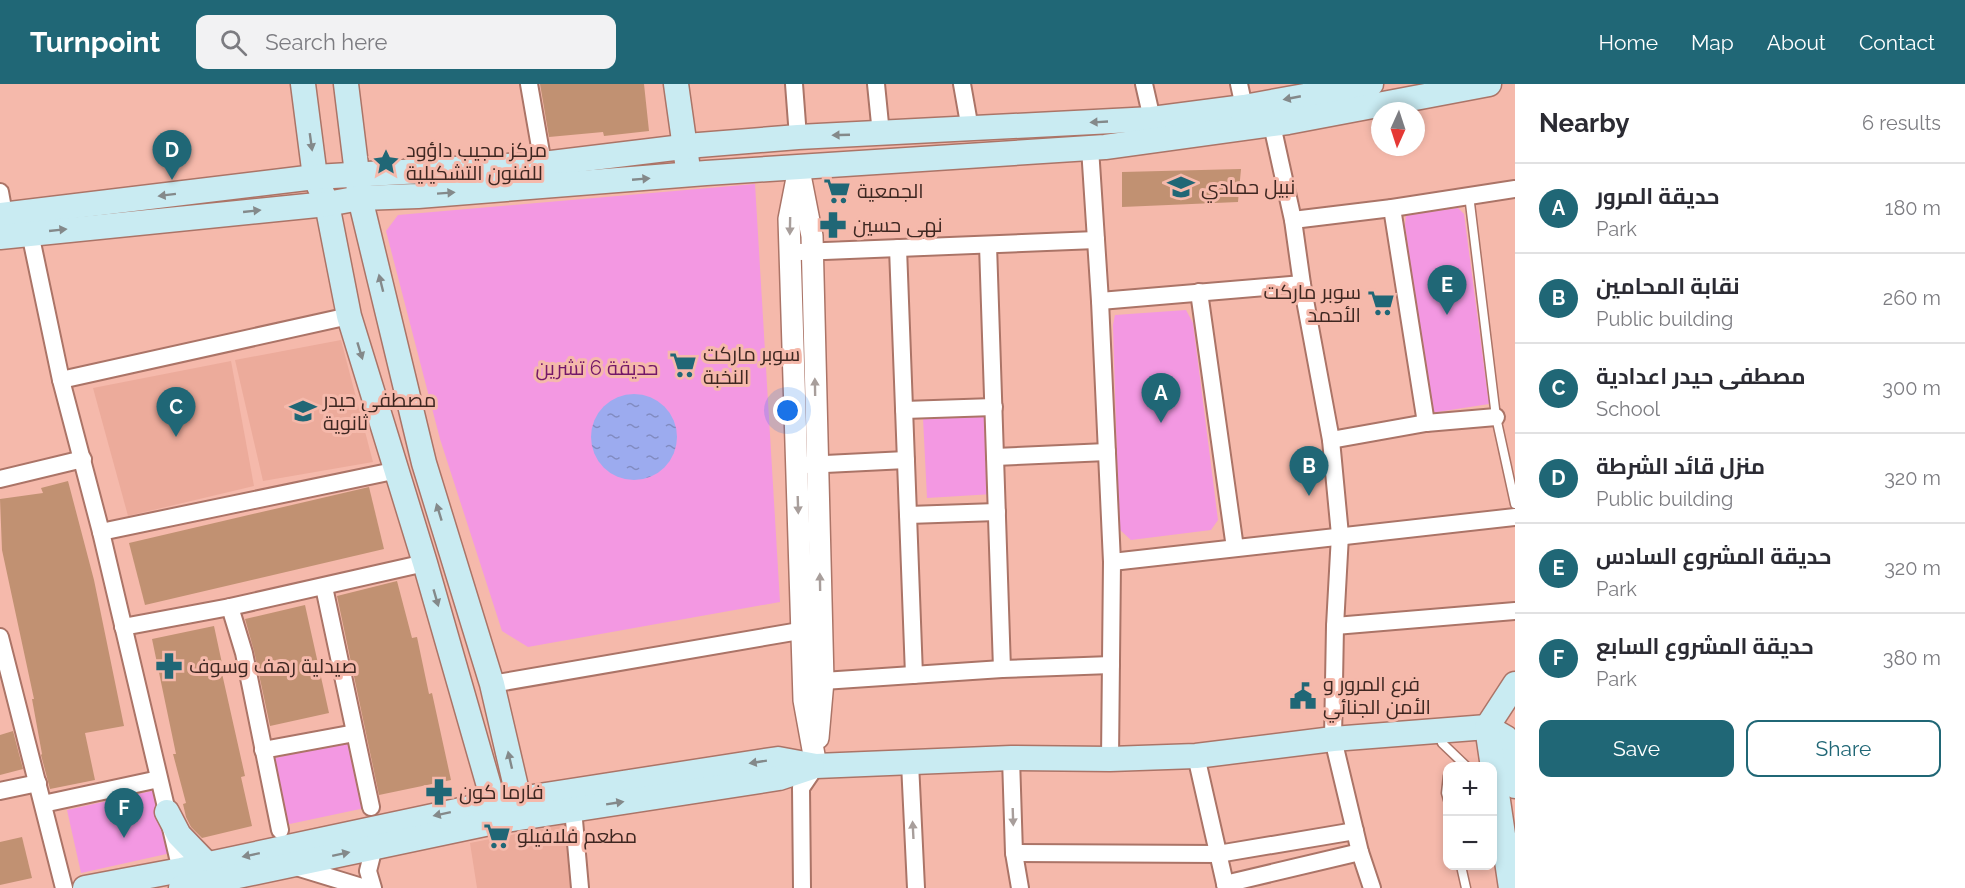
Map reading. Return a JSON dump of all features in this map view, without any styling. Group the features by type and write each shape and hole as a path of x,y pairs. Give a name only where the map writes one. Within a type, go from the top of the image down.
{"main road":[{"path":"303,84 315,177 327,204 349,316 398,470 496,812"},
{"path":"346,84 359,187 424,463 492,684 521,808"},
{"path":"676,84 697,174"},
{"path":"692,84 692,146"},
{"path":"1,214 30,233 327,204 359,187 692,146 798,136 881,134 1152,119 1242,95 1371,84"},
{"path":"1,214 315,177 359,187 418,196 697,174 1090,148 1272,125 1381,94 1487,84"},
{"path":"798,136 799,168"},
{"path":"398,470 424,463"},
{"path":"463,692 492,684"},
{"path":"1496,762 1515,684"},
{"path":"184,883 207,864 778,759 816,766 1011,758 1110,759 1196,756 1333,739 1438,731 1503,730"},
{"path":"1503,730 1515,786"},
{"path":"521,808 573,809 778,778 816,766"},
{"path":"1497,792 1511,888"},
{"path":"167,812 178,835 207,864"},
{"path":"85,888 184,883 290,865 374,847 496,812"}],"street":[{"path":"529,84 543,164"},
{"path":"794,84 798,136"},
{"path":"876,84 881,134"},
{"path":"962,84 970,129"},
{"path":"1144,84 1152,119"},
{"path":"1272,125 1293,220 1302,284 1331,440 1340,536 1335,626 1333,739 1360,852 1372,888"},
{"path":"1090,148 1100,301 1112,562 1110,759"},
{"path":"799,168 812,236 807,465"},
{"path":"799,168 789,219 807,465 812,629 804,700 816,766"},
{"path":"1293,220 1392,208 1515,189"},
{"path":"1392,208 1426,423"},
{"path":"30,233 60,380 102,532 184,883"},
{"path":"790,253 1096,240"},
{"path":"988,245 1002,669"},
{"path":"898,248 914,675"},
{"path":"1100,301 1302,284"},
{"path":"1199,292 1235,548"},
{"path":"60,380 349,316"},
{"path":"904,410 994,407"},
{"path":"1331,440 1426,423 1496,417"},
{"path":"995,457 1107,452"},
{"path":"0,478 83,459"},
{"path":"807,465 906,460"},
{"path":"102,532 398,470"},
{"path":"908,515 997,512"},
{"path":"1112,562 1515,517"},
{"path":"123,627 230,607 425,563"},
{"path":"324,587 370,807"},
{"path":"230,607 244,653 280,830"},
{"path":"1335,626 1515,611"},
{"path":"492,684 812,629"},
{"path":"802,888 801,788 816,766 823,681 812,629"},
{"path":"0,637 64,888"},
{"path":"823,681 1002,669 1111,665"},
{"path":"263,750 355,733"},
{"path":"1196,756 1225,886 1360,852"},
{"path":"1011,758 1014,853 1020,888"},
{"path":"910,763 916,888"},
{"path":"43,804 159,779"},
{"path":"0,791 38,783"},
{"path":"573,809 580,888"},
{"path":"1014,853 1218,854 1355,831"},
{"path":"373,888 368,871 374,847"},
{"path":"290,865 365,888"}],"lane":[{"path":"1469,195 1496,417 1515,504"},
{"path":"1438,731 1442,743 1454,762"},
{"path":"1462,870 1466,888"}],"shaded area":[{"name":"مصطفى حيدر ثانوية","path":"341,340 373,462 263,481 235,360"},
{"path":"231,361 254,486 128,516 93,388"},
{"path":"566,824 574,888 477,888 470,843"}],"green space":[{"name":"حديقة 6 تشرين","path":"755,184 780,602 528,647 502,631 440,439 386,231 398,215"},
{"path":"1458,208 1464,214 1489,404 1431,413 1405,225 1406,215"},
{"path":"1186,310 1193,323 1218,520 1211,530 1131,540 1119,529 1113,325 1115,315"},
{"path":"988,415 993,494 927,498 923,418"},
{"path":"350,742 365,808 285,825 270,759"},
{"path":"156,790 171,853 81,873 67,810"}],"water":[{"path":"626,394 642,394 665,406 674,420 677,437 674,454 665,468 642,480 626,480 610,473 598,461 591,445 591,429 598,413 610,401"}],"building":[{"path":"540,84 644,84 649,131 604,136 603,132 549,137"},
{"name":"نبيل حمادي","path":"1241,169 1238,202 1122,207 1122,172"},
{"path":"68,481 94,580 124,726 85,733 95,780 50,789 41,755 32,699 34,699 2,550 0,499 43,493 41,488"},
{"path":"369,487 384,549 145,605 129,543"},
{"path":"397,581 412,638 417,637 451,780 379,795 337,596"},
{"path":"305,605 329,713 270,726 245,619"},
{"path":"214,626 223,668 221,669 245,776 241,777 252,826 202,838 191,827 186,817 183,804 186,803 173,754 176,754 152,639"},
{"path":"13,731 23,769 0,775 0,735"},
{"path":"22,837 32,878 0,885 0,842"}],"place":[{"name":"مركز مجيب داؤود للفنون التشكيلية","path":"386,162"},
{"name":"منزل قائد الشرطة","path":"172,180"},
{"name":"نبيل حمادي","path":"1181,187"},
{"name":"الجمعية","path":"837,191"},
{"name":"نهى حسين","path":"833,225"},
{"name":"سوبر ماركت الأحمد","path":"1381,303"},
{"name":"حديقة المشروع السادس","path":"1447,315"},
{"name":"سوبر ماركت النخبة","path":"683,365"},
{"name":"مصطفى حيدر ثانوية","path":"303,411"},
{"name":"حديقة المرور","path":"1161,423"},
{"name":"مصطفى حيدر اعدادية","path":"176,437"},
{"name":"نقابة المحامين","path":"1309,496"},
{"name":"صيدلية رهف وسوف","path":"169,666"},
{"name":"فرع المرور و الأمن الجنائي","path":"1303,696"},
{"name":"فارما كون","path":"439,792"},
{"name":"مطعم فلافيلو","path":"497,836"},
{"name":"حديقة المشروع السابع","path":"124,838"}]}
